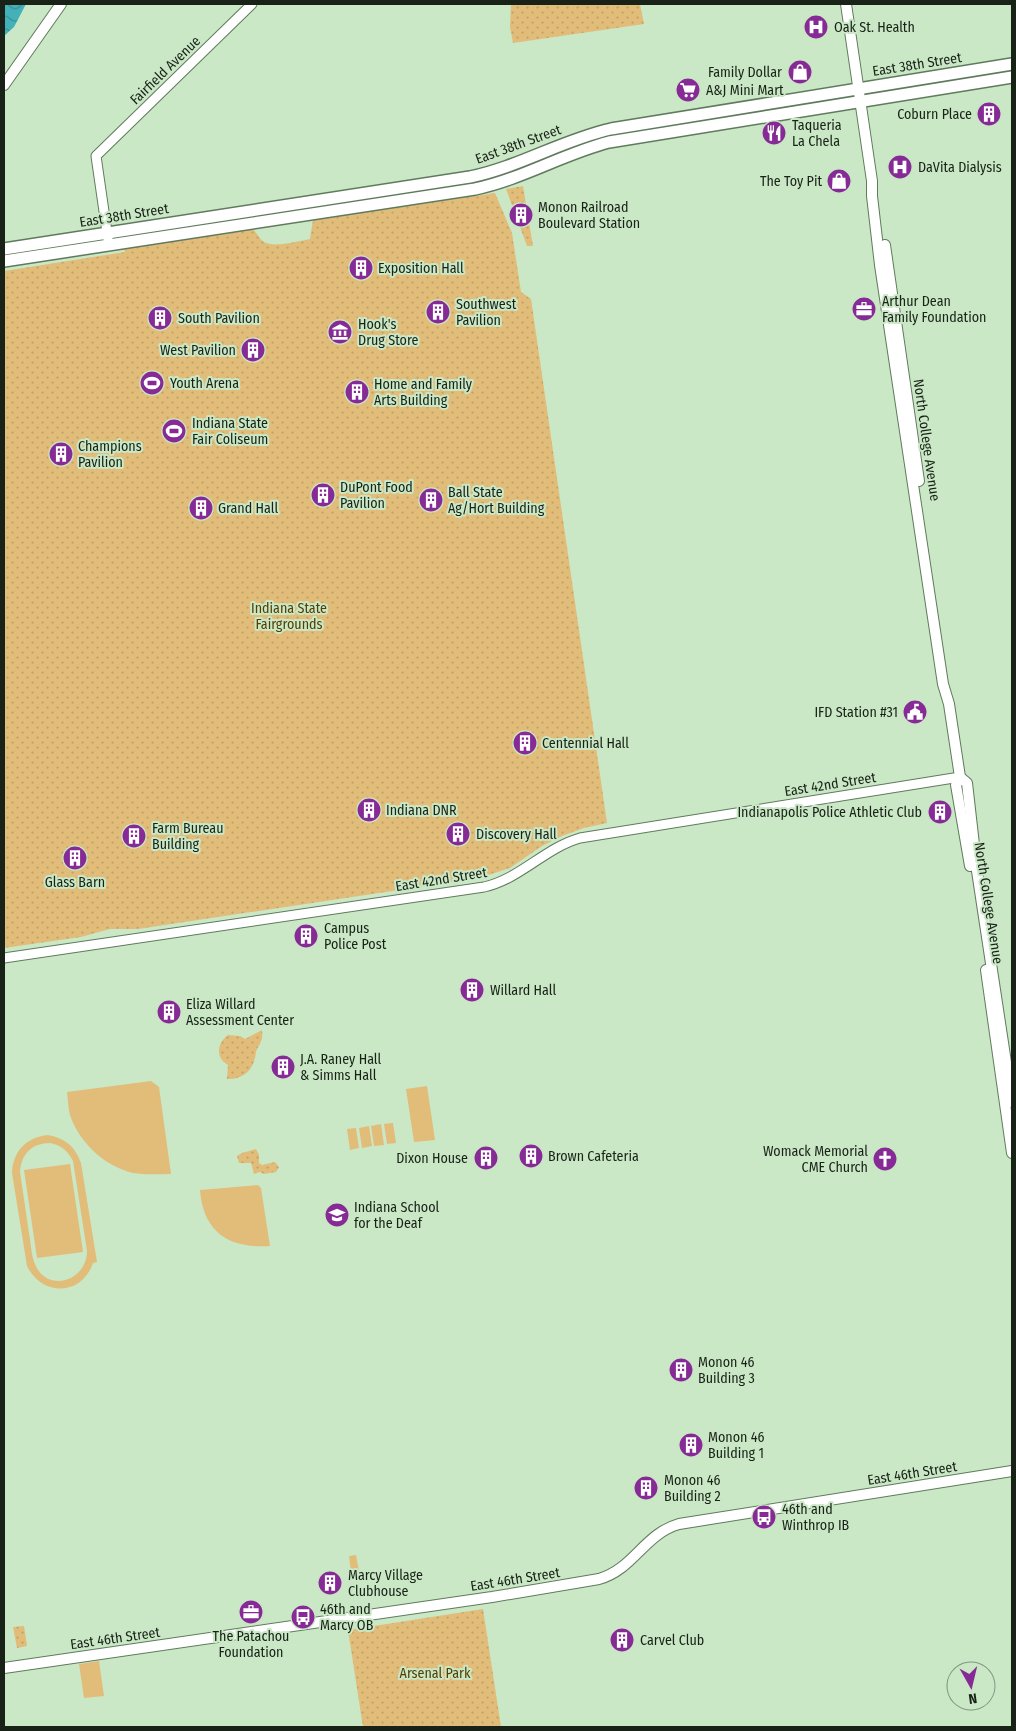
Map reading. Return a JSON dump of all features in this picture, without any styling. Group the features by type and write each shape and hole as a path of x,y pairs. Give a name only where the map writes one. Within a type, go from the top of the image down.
{"main road":[{"path":"4,85 60,4"},
{"name":"North College Avenue","path":"846,4 872,181 878,195 949,683 949,704 960,777 956,784 1012,1153"},
{"name":"East 38th Street","path":"4,249 470,177 508,167 566,142 604,130 1012,64"},
{"name":"East 38th Street","path":"4,261 475,189 510,180 573,153 609,142 1012,77"},
{"name":"North College Avenue","path":"960,777 967,783 968,787 976,865 1012,1102"},
{"name":"East 46th Street","path":"4,1668 492,1597 599,1578 610,1575 628,1563 660,1532 679,1524 1012,1471"}],"street":[{"name":"Fairfield Avenue","path":"107,232 96,156 252,4"},
{"path":"107,232 109,245"},
{"name":"East 42nd Street","path":"4,958 484,887 515,876 551,851 580,838 960,777"}],"green space":[{"path":"511,4 640,4 644,24 513,43 510,27"},
{"path":"523,186 533,246 527,246 506,189"},
{"name":"Indiana State Fairgrounds","path":"495,193 512,233 521,292 531,299 607,823 584,828 562,836 542,846 510,868 479,878 138,929 110,929 81,937 4,948 4,271 125,252 124,249 253,229 268,244 287,244 310,239 313,220"},
{"path":"262,1030 255,1060 250,1069 240,1077 227,1079 228,1065 219,1055 220,1046 224,1038 228,1035 240,1036 245,1039"},
{"path":"151,1081 159,1087 171,1174 133,1173 112,1165 94,1152 86,1143 74,1125 69,1112 67,1092"},
{"path":"427,1086 435,1140 414,1142 406,1089"},
{"path":"393,1123 396,1143 387,1144 384,1124"},
{"path":"381,1124 384,1145 374,1146 371,1126"},
{"path":"369,1126 372,1146 362,1148 359,1128"},
{"path":"356,1128 359,1148 350,1150 347,1129"},
{"path":"47,1135 64,1141 76,1152 81,1163 97,1262 93,1263 88,1274 80,1282 71,1287 52,1287 42,1283 27,1266 12,1173 15,1159 22,1147 32,1139","holes":["50,1143 64,1149 73,1161 87,1251 81,1270 66,1280 57,1281 48,1279 35,1264 31,1249 20,1172 25,1155 33,1147"]},
{"path":"256,1149 259,1155 259,1163 262,1165 275,1162 279,1167 276,1172 254,1174 251,1163 239,1163 237,1156"},
{"path":"70,1164 83,1252 37,1258 24,1170"},
{"path":"258,1185 261,1188 270,1246 242,1244 231,1241 221,1235 206,1217 200,1190"},
{"path":"356,1555 359,1571 351,1572 349,1556"},
{"name":"Arsenal Park","path":"483,1609 501,1727 363,1727 348,1630"},
{"path":"24,1626 27,1646 17,1648 13,1627"},
{"path":"99,1661 104,1696 84,1698 79,1664"}],"water":[{"path":"4,4 26,4 14,27 4,36"}],"place":[{"name":"Oak St. Health","path":"816,27"},
{"name":"Family Dollar","path":"800,72"},
{"name":"A&J Mini Mart","path":"688,90"},
{"name":"Coburn Place","path":"989,114"},
{"name":"Taqueria La Chela","path":"774,133"},
{"name":"DaVita Dialysis","path":"900,167"},
{"name":"The Toy Pit","path":"839,181"},
{"name":"Monon Railroad Boulevard Station","path":"521,215"},
{"name":"Exposition Hall","path":"361,268"},
{"name":"Arthur Dean Family Foundation","path":"864,309"},
{"name":"Southwest Pavilion","path":"438,312"},
{"name":"South Pavilion","path":"160,318"},
{"name":"Hook's Drug Store","path":"340,332"},
{"name":"West Pavilion","path":"253,350"},
{"name":"Youth Arena","path":"152,383"},
{"name":"Home and Family Arts Building","path":"357,392"},
{"name":"Indiana State Fair Coliseum","path":"174,431"},
{"name":"Champions Pavilion","path":"61,454"},
{"name":"DuPont Food Pavilion","path":"323,495"},
{"name":"Ball State Ag/Hort Building","path":"431,500"},
{"name":"Grand Hall","path":"201,508"},
{"name":"IFD Station #31","path":"915,712"},
{"name":"Centennial Hall","path":"525,743"},
{"name":"Indiana DNR","path":"369,810"},
{"name":"Indianapolis Police Athletic Club","path":"940,812"},
{"name":"Discovery Hall","path":"458,834"},
{"name":"Farm Bureau Building","path":"134,836"},
{"name":"Glass Barn","path":"75,858"},
{"name":"Campus Police Post","path":"306,936"},
{"name":"Willard Hall","path":"472,990"},
{"name":"Eliza Willard Assessment Center","path":"169,1012"},
{"name":"J.A. Raney Hall & Simms Hall","path":"283,1067"},
{"name":"Brown Cafeteria","path":"531,1156"},
{"name":"Dixon House","path":"486,1158"},
{"name":"Womack Memorial CME Church","path":"885,1159"},
{"name":"Indiana School for the Deaf","path":"337,1215"},
{"name":"Monon 46 Building 3","path":"681,1370"},
{"name":"Monon 46 Building 1","path":"691,1445"},
{"name":"Monon 46 Building 2","path":"646,1488"},
{"name":"46th and Winthrop IB","path":"764,1517"},
{"name":"Marcy Village Clubhouse","path":"330,1583"},
{"name":"The Patachou Foundation","path":"251,1612"},
{"name":"46th and Marcy OB","path":"303,1617"},
{"name":"Carvel Club","path":"622,1640"}]}
